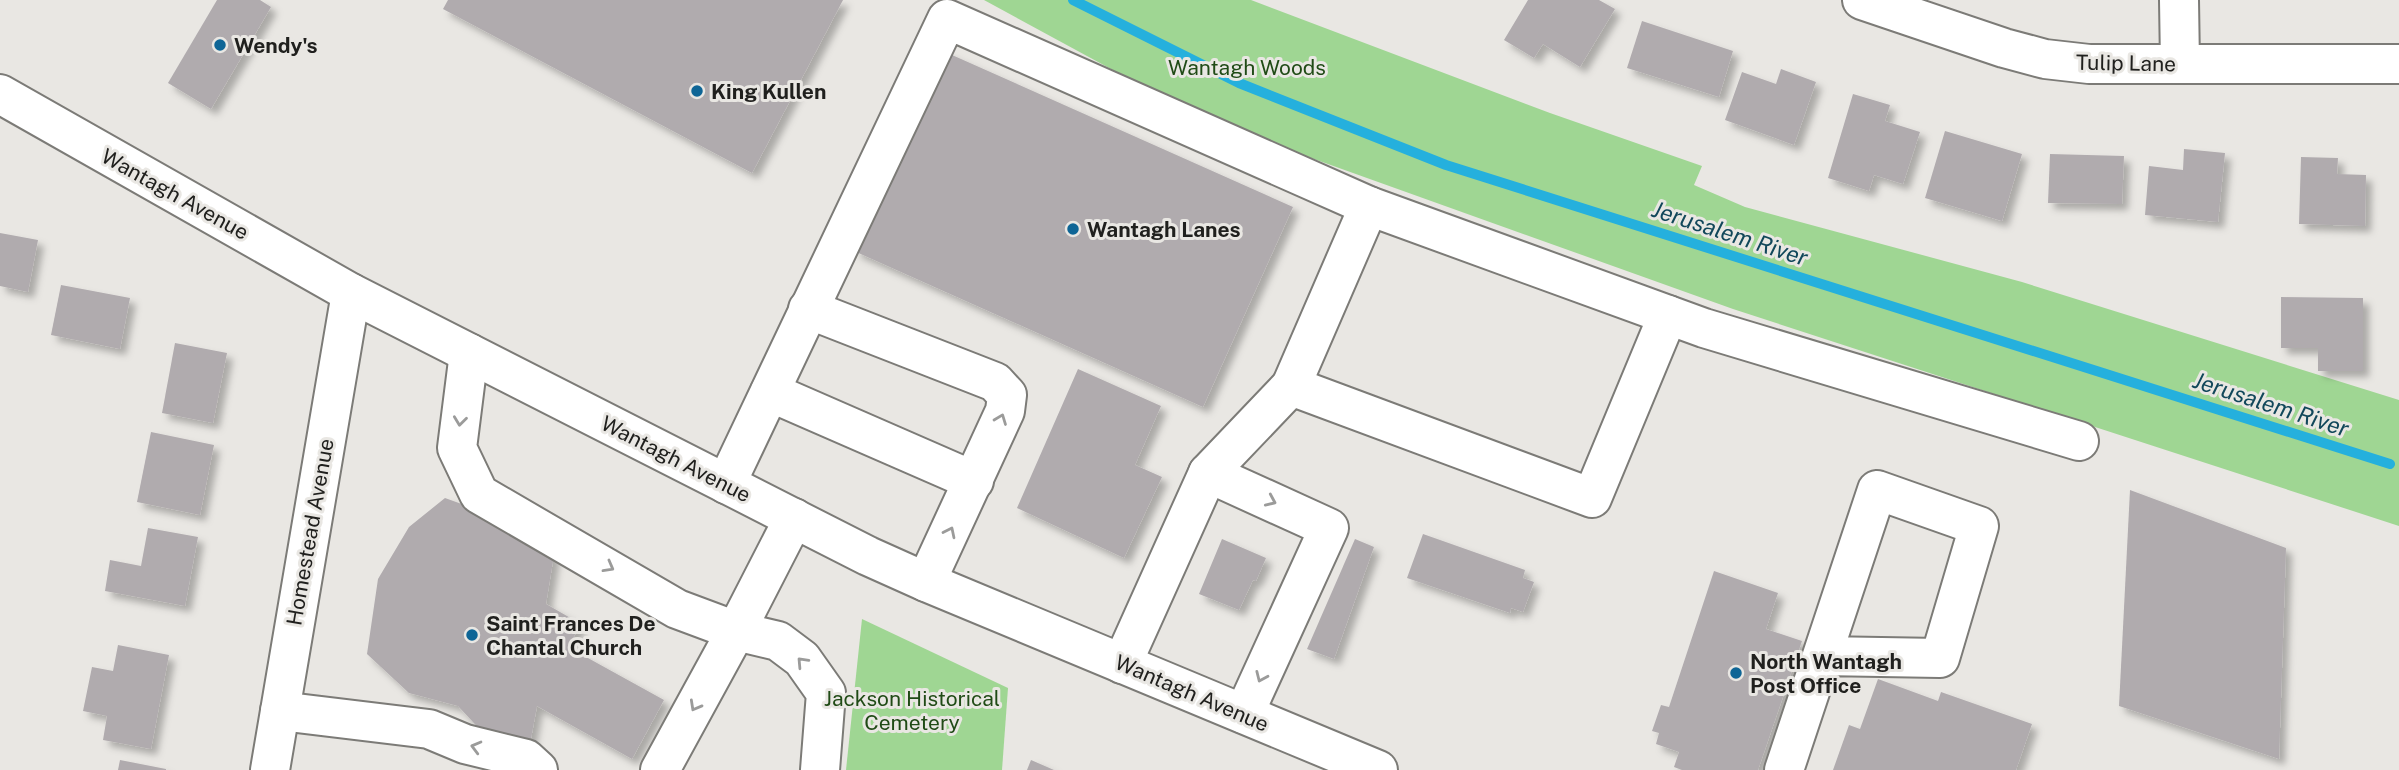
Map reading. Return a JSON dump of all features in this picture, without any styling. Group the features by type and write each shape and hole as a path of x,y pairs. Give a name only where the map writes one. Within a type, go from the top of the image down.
{"main road":[{"name":"Tulip Lane","path":"1863,0 2004,48 2045,59 2089,64 2399,64"},
{"path":"2179,0 2180,64"},
{"path":"726,484 947,19 1368,206 1704,328 2079,441"},
{"name":"Wantagh Avenue","path":"0,94 351,293 794,518 926,582 1378,770"},
{"path":"1122,664 1208,473 1291,386 1368,206"},
{"name":"Homestead Avenue","path":"270,770 351,293"},
{"path":"808,309 995,382 1007,395 1005,411 926,582"},
{"path":"1291,386 1592,498 1668,315"},
{"path":"469,353 457,448 479,494 677,609 736,631 778,641 802,659 826,693 820,770"},
{"path":"770,391 974,481"},
{"path":"1208,473 1329,528 1244,715"},
{"path":"1784,770 1877,490 1979,526 1940,658 1822,656"},
{"path":"660,770 794,518"},
{"path":"280,711 429,729 465,744 526,760 538,770"}],"green space":[{"name":"Wantagh Woods","path":"984,0 1251,0 1550,113 1702,166 1694,185 1745,207 2022,282 2399,400 2399,526 1733,309 1205,120"},
{"name":"Jackson Historical Cemetery","path":"862,619 1008,688 1002,770 846,770"}],"building":[{"name":"Wendy's","path":"217,0 260,0 271,7 211,109 168,83"},
{"name":"King Kullen","path":"448,0 843,0 752,173 443,9"},
{"path":"1528,0 1599,0 1615,9 1580,67 1543,44 1534,58 1504,40"},
{"path":"1642,21 1733,51 1719,97 1627,68"},
{"name":"Wantagh Lanes","path":"943,51 1293,207 1203,407 854,251"},
{"path":"1781,69 1816,82 1794,145 1725,120 1742,72 1776,84"},
{"path":"1853,94 1890,105 1885,121 1920,132 1903,184 1874,175 1869,191 1828,178"},
{"path":"1945,131 2022,154 2002,221 1925,198"},
{"path":"2184,149 2225,153 2218,222 2145,215 2149,166 2183,170"},
{"path":"2050,154 2124,156 2122,204 2048,203"},
{"path":"2301,157 2338,158 2337,174 2366,175 2365,226 2299,224"},
{"path":"0,233 38,240 28,292 0,286"},
{"path":"61,285 130,298 120,349 51,335"},
{"path":"2281,297 2363,298 2363,371 2318,371 2318,348 2281,348"},
{"path":"175,343 227,353 213,423 162,413"},
{"path":"1078,369 1161,406 1135,465 1162,477 1124,558 1017,508"},
{"path":"151,432 214,445 200,515 137,502"},
{"path":"2130,490 2286,548 2279,759 2119,706"},
{"name":"Saint Frances De Chantal Church","path":"445,498 503,519 554,555 546,604 581,624 568,647 664,700 632,759 537,706 530,744 487,737 458,706 409,693 367,654 378,579 409,527"},
{"path":"148,528 198,537 185,606 105,591 110,560 141,566"},
{"path":"1423,534 1525,570 1523,578 1534,582 1523,612 1511,608 1510,613 1407,578"},
{"path":"1222,539 1266,558 1239,610 1199,594"},
{"path":"1355,539 1374,547 1334,659 1307,649"},
{"name":"North Wantagh Post Office","path":"1714,571 1778,593 1766,629 1802,641 1758,770 1682,770 1674,767 1679,752 1656,744 1659,733 1652,731 1661,705 1669,707"},
{"path":"118,645 169,655 151,749 103,740 107,716 83,711 92,667 113,671"},
{"path":"1878,679 1938,701 1941,692 2032,724 2016,770 1833,770 1849,725 1860,729"},
{"path":"120,760 166,769 166,770 118,770"},
{"path":"1031,760 1054,770 1027,770"}],"waterway":[{"name":"Jerusalem River","path":"1073,0 1239,83 1446,165 2390,464"}],"place":[{"name":"Wendy's","path":"220,45"},
{"name":"King Kullen","path":"697,91"},
{"name":"Wantagh Lanes","path":"1073,229"},
{"name":"Saint Frances De Chantal Church","path":"472,635"},
{"name":"North Wantagh Post Office","path":"1736,673"}]}
